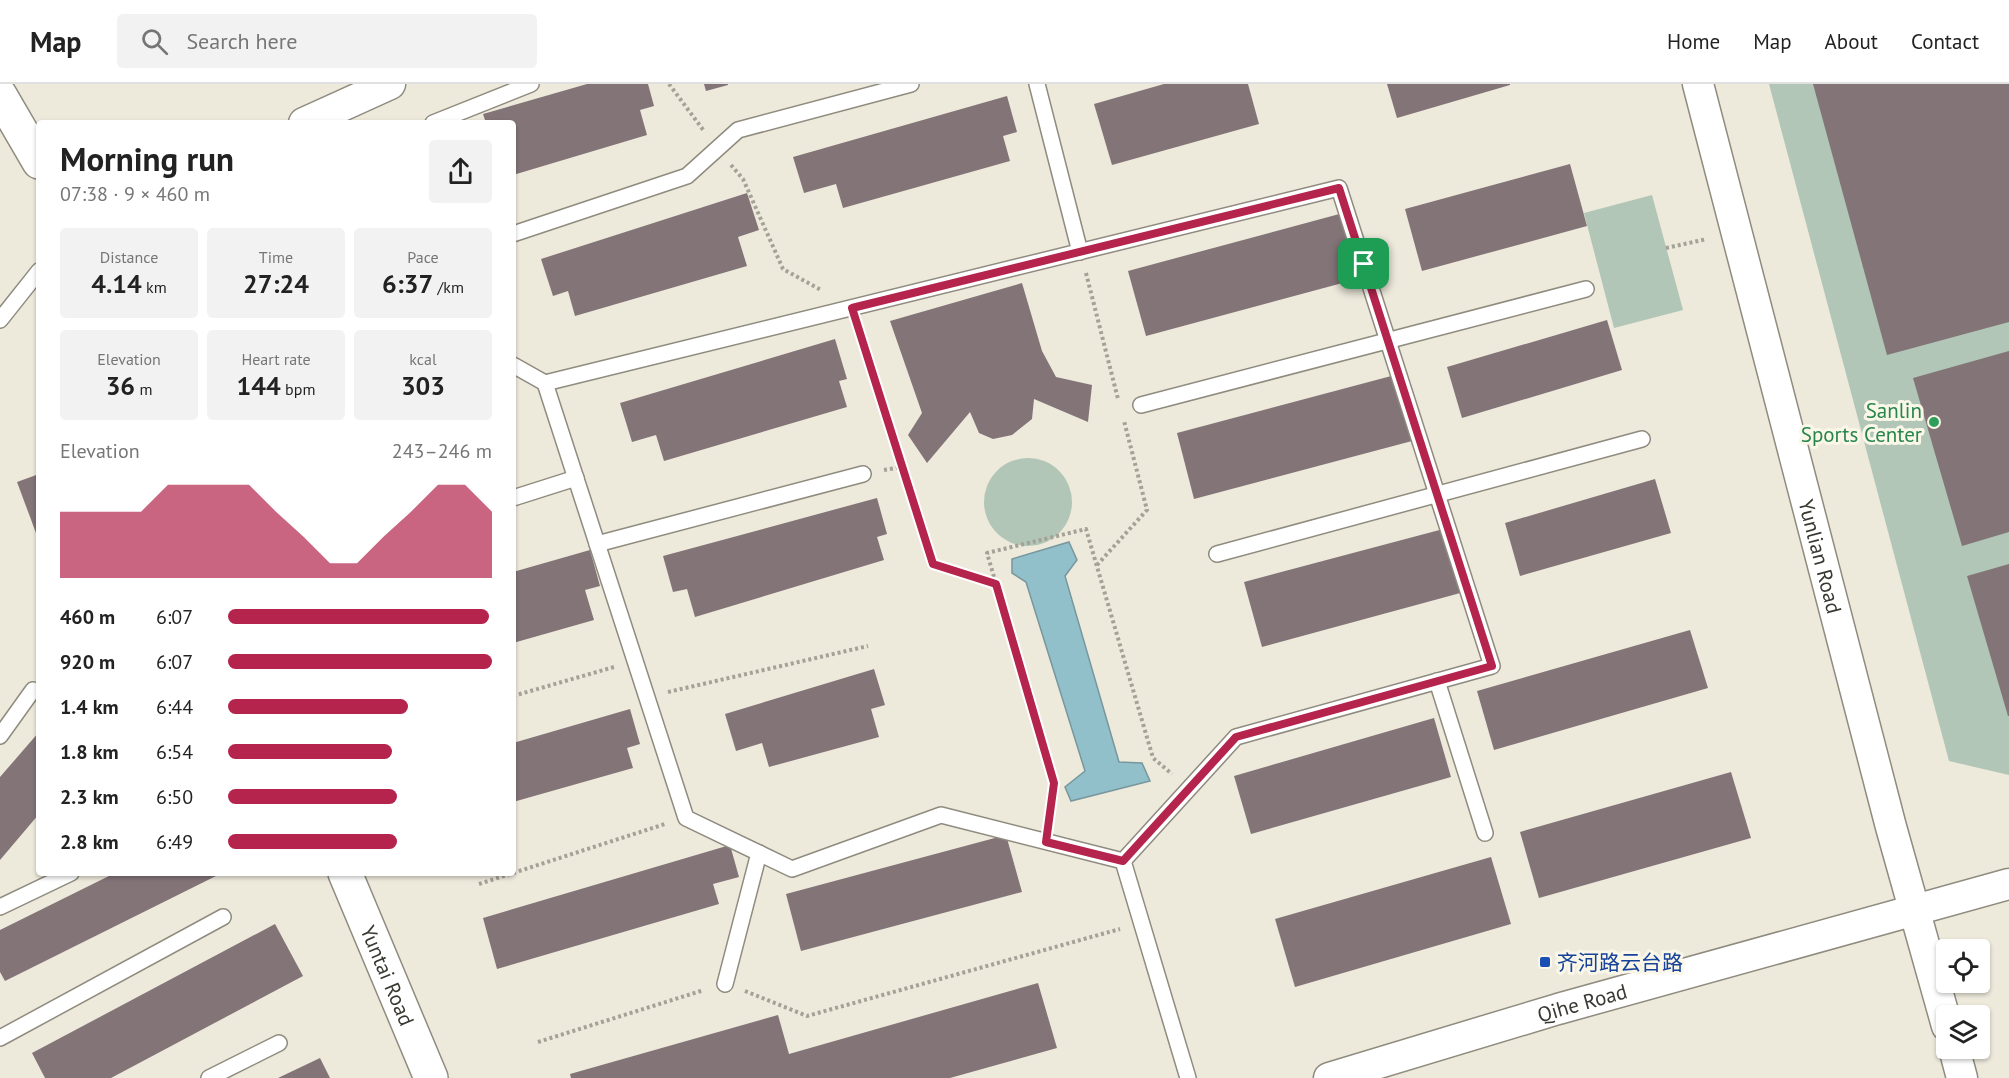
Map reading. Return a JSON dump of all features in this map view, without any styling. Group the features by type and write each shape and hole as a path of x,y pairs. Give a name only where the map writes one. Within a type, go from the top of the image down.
{"street":[{"path":"311,120 390,84"},
{"name":"Yunlian Road","path":"1698,84 1735,234 1914,912 1941,1005"},
{"path":"0,95 36,157"},
{"name":"Yuntai Road","path":"346,876 431,1078"},
{"name":"Qihe Road","path":"1336,1077 1558,1009 2009,884"},
{"path":"1957,1059 1962,1078"}],"lane":[{"path":"441,120 531,84"},
{"path":"516,233 687,176 738,130 911,84"},
{"path":"1037,84 1080,252"},
{"path":"516,367 545,382 1339,188 1492,666 1236,737 1123,861"},
{"path":"0,320 36,275"},
{"path":"1141,405 1586,289"},
{"path":"545,382 686,818 792,869 941,815 1123,861"},
{"path":"1217,554 1642,439"},
{"path":"597,544 863,474"},
{"path":"516,497 576,478"},
{"path":"1437,681 1485,833"},
{"path":"0,736 33,690"},
{"path":"725,984 759,853"},
{"path":"1123,861 1188,1078"},
{"path":"0,907 65,876"},
{"path":"0,1038 223,917"},
{"path":"209,1078 279,1043"}],"path":[{"path":"669,84 743,179 783,269 852,308 933,564 996,584"},
{"path":"1666,248 1735,234"},
{"path":"1080,252 1119,402"},
{"path":"1096,566 1147,510 1122,413"},
{"path":"1046,842 1054,783 987,553 1086,529 1153,758"},
{"path":"646,697 868,646"},
{"path":"516,695 635,660"},
{"path":"516,872 686,818"},
{"path":"480,884 504,876"},
{"path":"538,1042 725,984 807,1016 1141,923"}],"green space":[{"name":"Sanlin Sports Center","path":"1769,84 2009,84 2009,775 1949,761"},
{"path":"1652,195 1683,310 1614,328 1584,213"},
{"path":"1028,458 1053,465 1065,477 1072,502 1065,527 1053,539 1028,546 1003,539 991,527 984,502 991,477 1003,465"}],"water":[{"path":"1069,542 1077,560 1065,576 1119,762 1142,763 1150,781 1071,801 1065,787 1085,771 1026,582 1012,573 1012,559"}],"building":[{"path":"587,84 648,84 654,106 640,110 647,135 516,174 516,120 485,120 483,114"},
{"path":"704,84 728,84 728,85 706,91"},
{"path":"1164,84 1248,84 1259,124 1112,165 1094,104"},
{"path":"1387,84 1510,84 1510,85 1397,118"},
{"path":"1813,84 2009,84 2009,322 1887,355"},
{"path":"1007,96 1017,132 1003,136 1010,161 843,208 836,184 804,193 793,157"},
{"path":"1570,164 1587,226 1422,271 1405,209"},
{"path":"747,193 759,230 738,237 747,266 575,316 568,291 553,296 541,259"},
{"path":"1343,213 1361,278 1146,336 1128,271"},
{"path":"1022,283 1042,351 1056,377 1092,385 1088,422 1034,399 1032,419 1012,435 993,439 979,433 970,412 927,463 908,435 922,413 890,321"},
{"path":"1607,320 1622,370 1462,418 1447,367"},
{"path":"835,339 847,379 839,381 847,407 664,461 656,435 632,442 620,403"},
{"path":"2009,351 2009,532 1962,546 1913,378"},
{"path":"1395,375 1412,441 1194,499 1177,433"},
{"path":"36,475 36,533 17,482"},
{"path":"1655,479 1671,533 1520,576 1505,523"},
{"path":"877,498 887,534 877,537 884,560 695,617 687,589 673,592 663,556"},
{"path":"1447,528 1464,592 1262,647 1244,582"},
{"path":"590,550 600,586 585,590 594,620 516,642 516,571"},
{"path":"2009,564 2009,716 2008,716 1967,576"},
{"path":"1690,630 1708,688 1494,750 1477,691"},
{"path":"874,669 885,705 871,709 879,737 769,767 762,743 736,751 725,714"},
{"path":"630,709 640,744 627,748 633,768 516,801 516,742"},
{"path":"1434,718 1451,777 1251,834 1234,776"},
{"path":"36,735 36,818 0,860 0,777"},
{"path":"1731,772 1751,838 1539,898 1520,832"},
{"path":"1006,835 1022,892 801,951 786,894"},
{"path":"730,845 739,877 713,884 719,904 497,969 483,918"},
{"path":"1491,857 1511,924 1295,987 1275,919"},
{"path":"109,876 216,876 5,981 0,972 0,930"},
{"path":"275,924 303,976 111,1078 45,1078 32,1053"},
{"path":"1038,983 1057,1048 950,1078 571,1078 570,1074 778,1015 789,1054"},
{"path":"320,1058 330,1078 278,1078"}],"place":[{"name":"Sanlin Sports Center","path":"1934,422"},
{"name":"齐河路云台路","path":"1545,962"}],"route":[{"path":"1339,188 1364,264 1492,666 1236,737 1123,861 1046,842 1054,783 996,584 933,564 852,308 1339,188"}]}
